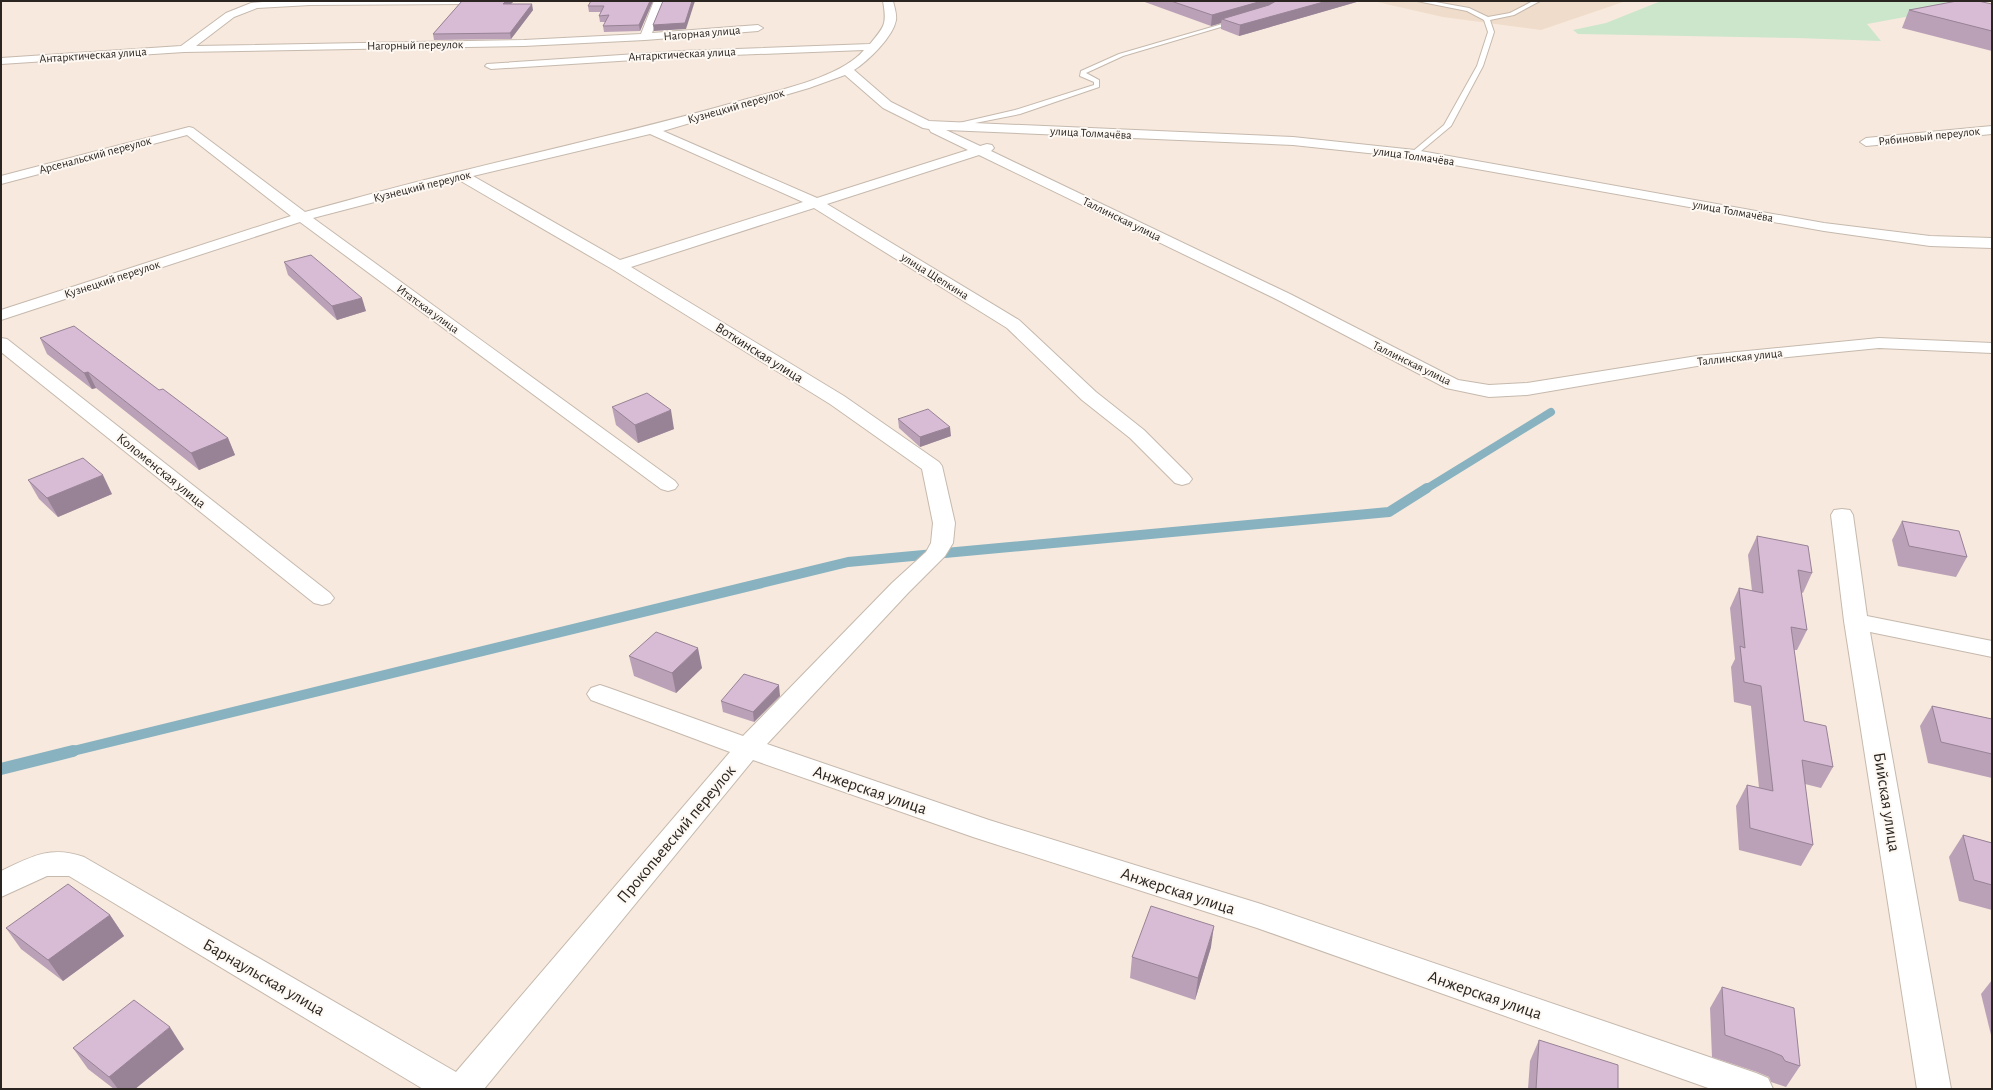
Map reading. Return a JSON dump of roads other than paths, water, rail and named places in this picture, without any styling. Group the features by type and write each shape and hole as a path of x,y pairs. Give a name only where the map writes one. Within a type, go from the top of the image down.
{"street":[{"path":"184,49 230,15 255,5 310,2 465,1"},
{"path":"645,37 659,1"},
{"name":"Кузнецкий переулок","path":"1,315 302,217 461,175 651,130 805,86 847,70 863,59 886,32 891,19 888,1"},
{"name":"Нагорная улица","path":"645,37 758,28"},
{"name":"Нагорный переулок","path":"184,49 516,43 645,37"},
{"name":"Антарктическая улица","path":"491,66 566,60 734,51 873,47"},
{"name":"Антарктическая улица","path":"1,61 184,49"},
{"name":"улица Толмачёва","path":"847,70 888,105 927,125 1293,141 1415,154 1824,227 1930,240 1992,243"},
{"name":"Таллинская улица","path":"927,125 1284,298 1453,384 1490,391 1527,389 1697,360 1879,343 1992,348"},
{"path":"618,266 980,150 1032,129"},
{"name":"улица Щепкина","path":"651,130 814,202 1013,324 1088,396 1137,434 1182,479"},
{"name":"Рябиновый переулок","path":"1866,142 1992,130"},
{"name":"Арсенальский переулок","path":"1,180 189,131"},
{"name":"Итатская улица","path":"189,131 302,217 668,485"},
{"name":"Воткинская улица","path":"461,175 618,266 837,400 932,466 944,523 938,549 900,588"},
{"name":"Коломенская улица","path":"1,343 322,598"},
{"name":"Бийская улица","path":"1842,515 1856,620 1934,1089"},
{"name":"Прокопьевский переулок","path":"463,1089 748,748 900,588"},
{"path":"1856,620 1992,650"},
{"name":"Анжерская улица","path":"600,694 748,748 983,829 1261,917 1756,1089"},
{"name":"Барнаульская улица","path":"1,885 44,864 74,865 454,1089"}],"lane":[{"path":"1420,1 1469,10 1487,19 1512,14 1537,1"},
{"path":"1415,154 1447,126 1480,66 1491,32 1487,19"},
{"path":"950,126 1017,112 1097,86 1097,81 1082,74 1083,72 1121,55 1243,20"}],"waterway":[{"path":"1426,489 1551,412"},
{"path":"69,752 848,562 1389,512 1427,488"},
{"path":"69,752 73,751"},
{"path":"1,769 69,752"}]}
